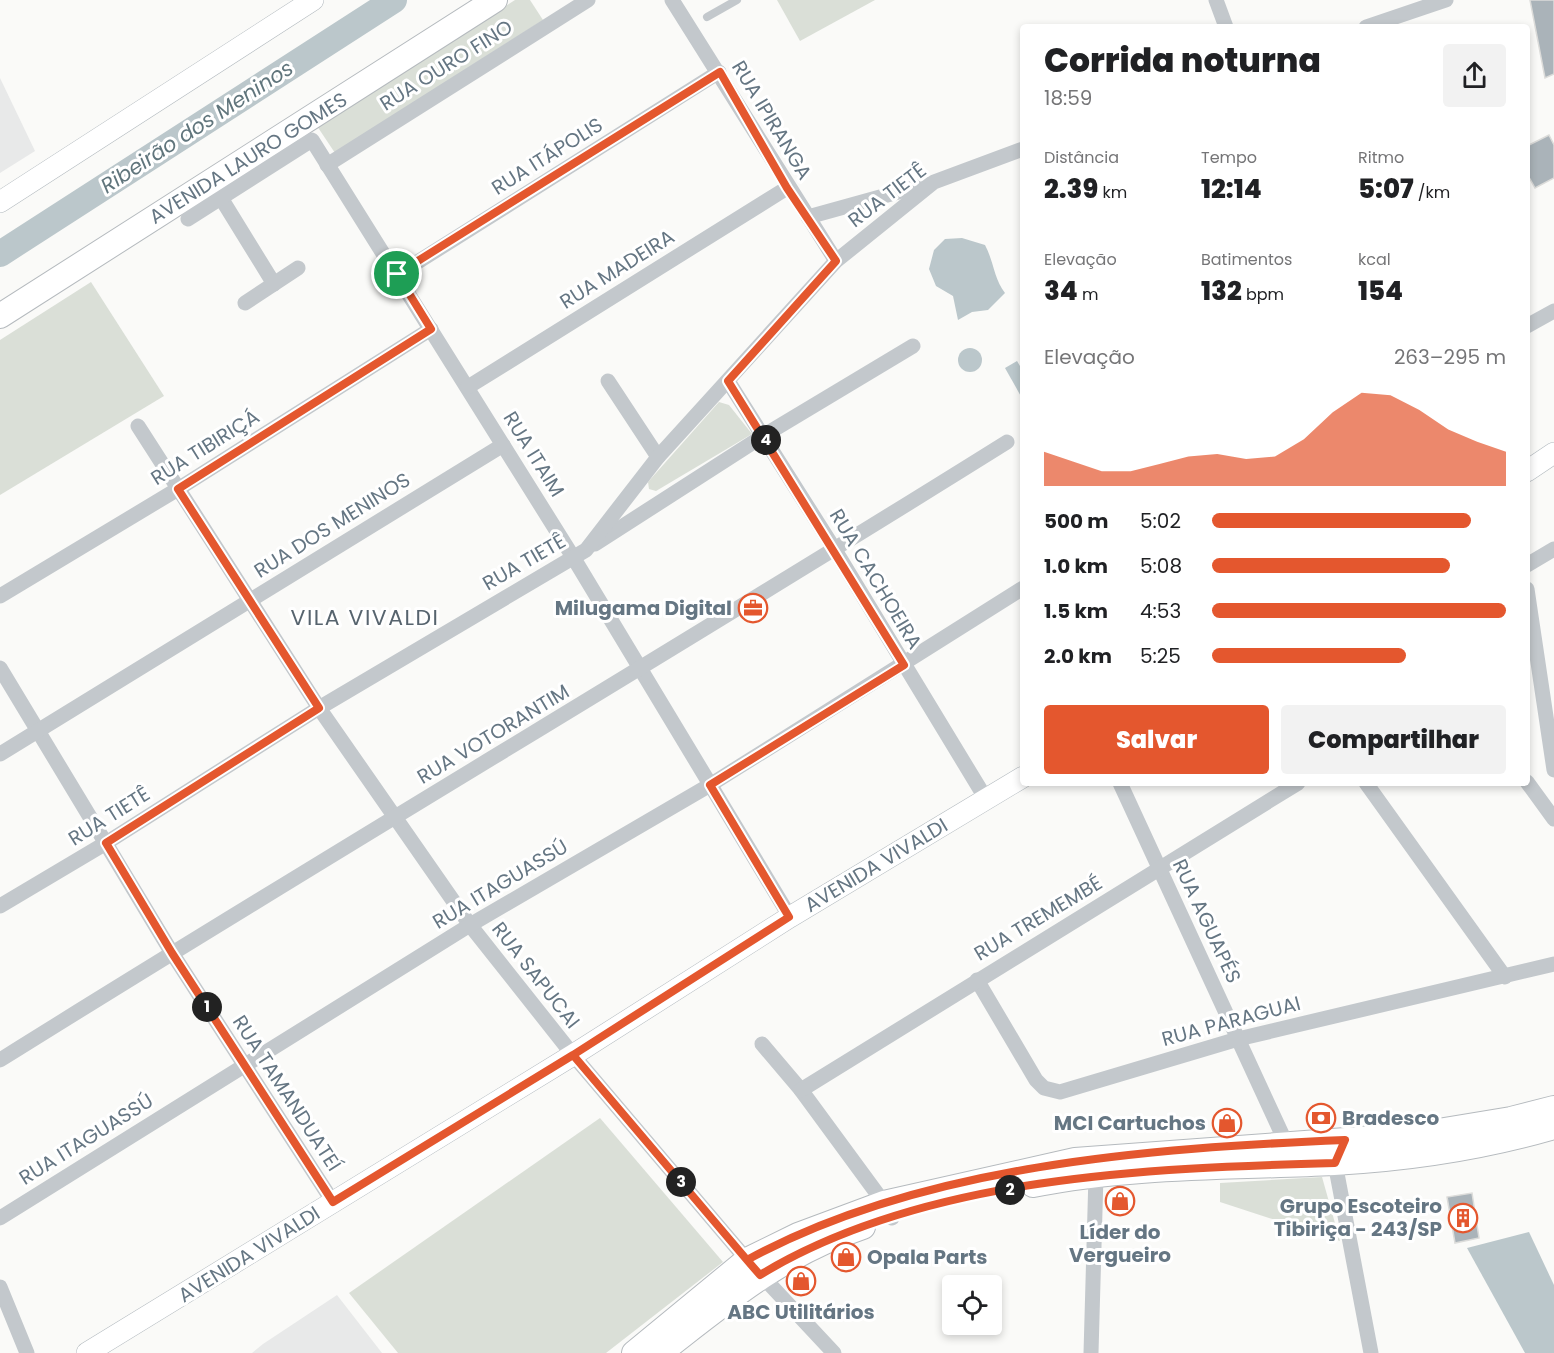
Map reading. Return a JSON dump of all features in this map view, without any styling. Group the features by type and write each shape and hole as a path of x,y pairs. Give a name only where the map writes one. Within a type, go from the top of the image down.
{"main road":[{"name":"AVENIDA LAURO GOMES","path":"0,298 468,0"},
{"name":"AVENIDA LAURO GOMES","path":"0,316 495,0"},
{"path":"634,1353 754,1268 841,1235 888,1210 931,1206 1101,1167 1286,1143 1414,1135 1511,1119 1554,1108"},
{"path":"1101,1167 1335,1163 1480,1147 1554,1127"},
{"path":"1335,1163 1345,1140"},
{"path":"1251,1165 1286,1143"},
{"path":"660,1353 754,1268"}],"street":[{"path":"0,202 314,0"},
{"name":"RUA OURO FINO","path":"327,165 588,0"},
{"name":"RUA IPIRANGA","path":"672,0 720,72 787,188 836,261"},
{"path":"1216,0 1225,24"},
{"path":"1375,24 1446,0"},
{"name":"RUA ITÁPOLIS","path":"397,274 720,72"},
{"name":"RUA ITAIM","path":"220,198 312,140 503,445 579,554 639,670 789,917"},
{"name":"RUA TIETÊ","path":"0,906 106,843 319,708 579,554 658,457 836,261 933,182 1020,150"},
{"path":"808,217 933,182"},
{"name":"RUA MADEIRA","path":"468,387 787,188"},
{"path":"188,219 220,198 274,284"},
{"path":"244,303 298,268"},
{"path":"1530,324 1554,311"},
{"name":"RUA TIBIRIÇÁ","path":"0,596 178,489 431,329"},
{"path":"579,554 763,436 913,346"},
{"path":"608,381 658,457"},
{"name":"RUA CACHOEIRA","path":"728,381 986,800"},
{"name":"RUA SAPUCAI","path":"138,426 319,708 470,925 573,1055 754,1268 834,1353"},
{"name":"RUA VOTORANTIM","path":"0,1060 639,670 1007,442"},
{"name":"RUA DOS MENINOS","path":"0,754 503,445"},
{"path":"1530,469 1554,453"},
{"path":"637,482 642,494 649,501 658,503"},
{"path":"1530,563 1554,549"},
{"name":"RUA ITAGUASSÚ","path":"0,1218 470,925 710,785 1020,590"},
{"path":"1530,609 1554,770"},
{"name":"RUA TAMANDUATEÍ","path":"0,669 172,953 333,1202"},
{"name":"AVENIDA VIVALDI","path":"87,1353 573,1055 789,917 1020,779"},
{"name":"RUA AGUAPÉS","path":"1121,786 1286,1143"},
{"name":"RUA TREMEMBÉ","path":"801,1090 1293,786"},
{"path":"1368,786 1505,977"},
{"path":"1530,786 1554,819"},
{"name":"RUA PARAGUAI","path":"977,980 1036,1080 1052,1092 1068,1090 1238,1039 1554,964"},
{"path":"762,1044 801,1090 888,1210"},
{"path":"1335,1163 1371,1353"},
{"path":"1091,1353 1101,1167"},
{"path":"0,1287 27,1353"}],"lane":[{"path":"707,17 737,0"}],"shaded area":[{"path":"515,0 530,0 543,20 335,153 317,126"},
{"path":"777,0 875,0 800,41"},
{"path":"0,78 35,151 0,173"},
{"path":"962,238 985,245 1005,293 988,310 972,312 958,320 953,296 936,286 929,269 934,250 945,239"},
{"path":"91,282 164,396 0,495 0,340"},
{"path":"970,348 978,352 982,360 978,368 970,372 962,368 958,360 962,352"},
{"path":"1017,361 1020,366 1020,395 1005,368"},
{"path":"719,402 729,405 752,434 656,491 649,489 648,482"},
{"path":"600,1118 723,1262 606,1353 398,1353 349,1293"},
{"path":"1322,1177 1340,1241 1220,1202 1220,1183"},
{"path":"1529,1232 1554,1285 1554,1353 1525,1353 1467,1248"},
{"path":"337,1295 382,1353 252,1353 263,1344"}],"building":[{"path":"1530,0 1554,0 1554,74 1545,78"},
{"path":"1549,135 1554,145 1554,178 1535,188 1530,179 1530,144"},
{"name":"Grupo Escoteiro Tibiriça - 243/SP","path":"1472,1193 1479,1238 1455,1243 1447,1197"}],"waterway":[{"name":"Ribeirão dos Meninos","path":"0,254 394,0"}],"place":[{"name":"Milugama Digital","path":"753,608"},
{"name":"Bradesco","path":"1321,1118"},
{"name":"MCI Cartuchos","path":"1227,1123"},
{"name":"Líder do Vergueiro","path":"1120,1201"},
{"name":"Grupo Escoteiro Tibiriça - 243/SP","path":"1463,1218"},
{"name":"Opala Parts","path":"846,1257"},
{"name":"ABC Utilitários","path":"801,1281"}],"district":[{"name":"VILA VIVALDI","path":"365,617"}],"route":[{"path":"397,274 431,329 178,489 319,708 106,843 172,953 333,1202 573,1055 747,1260 760,1275 841,1235 891,1218 931,1206 1057,1180 1096,1175 1225,1167 1335,1163 1345,1140 1075,1160 884,1203 841,1217 747,1260 631,1123 573,1055 789,917 710,785 904,665 728,381 836,261 787,188 720,72 397,274"}]}
